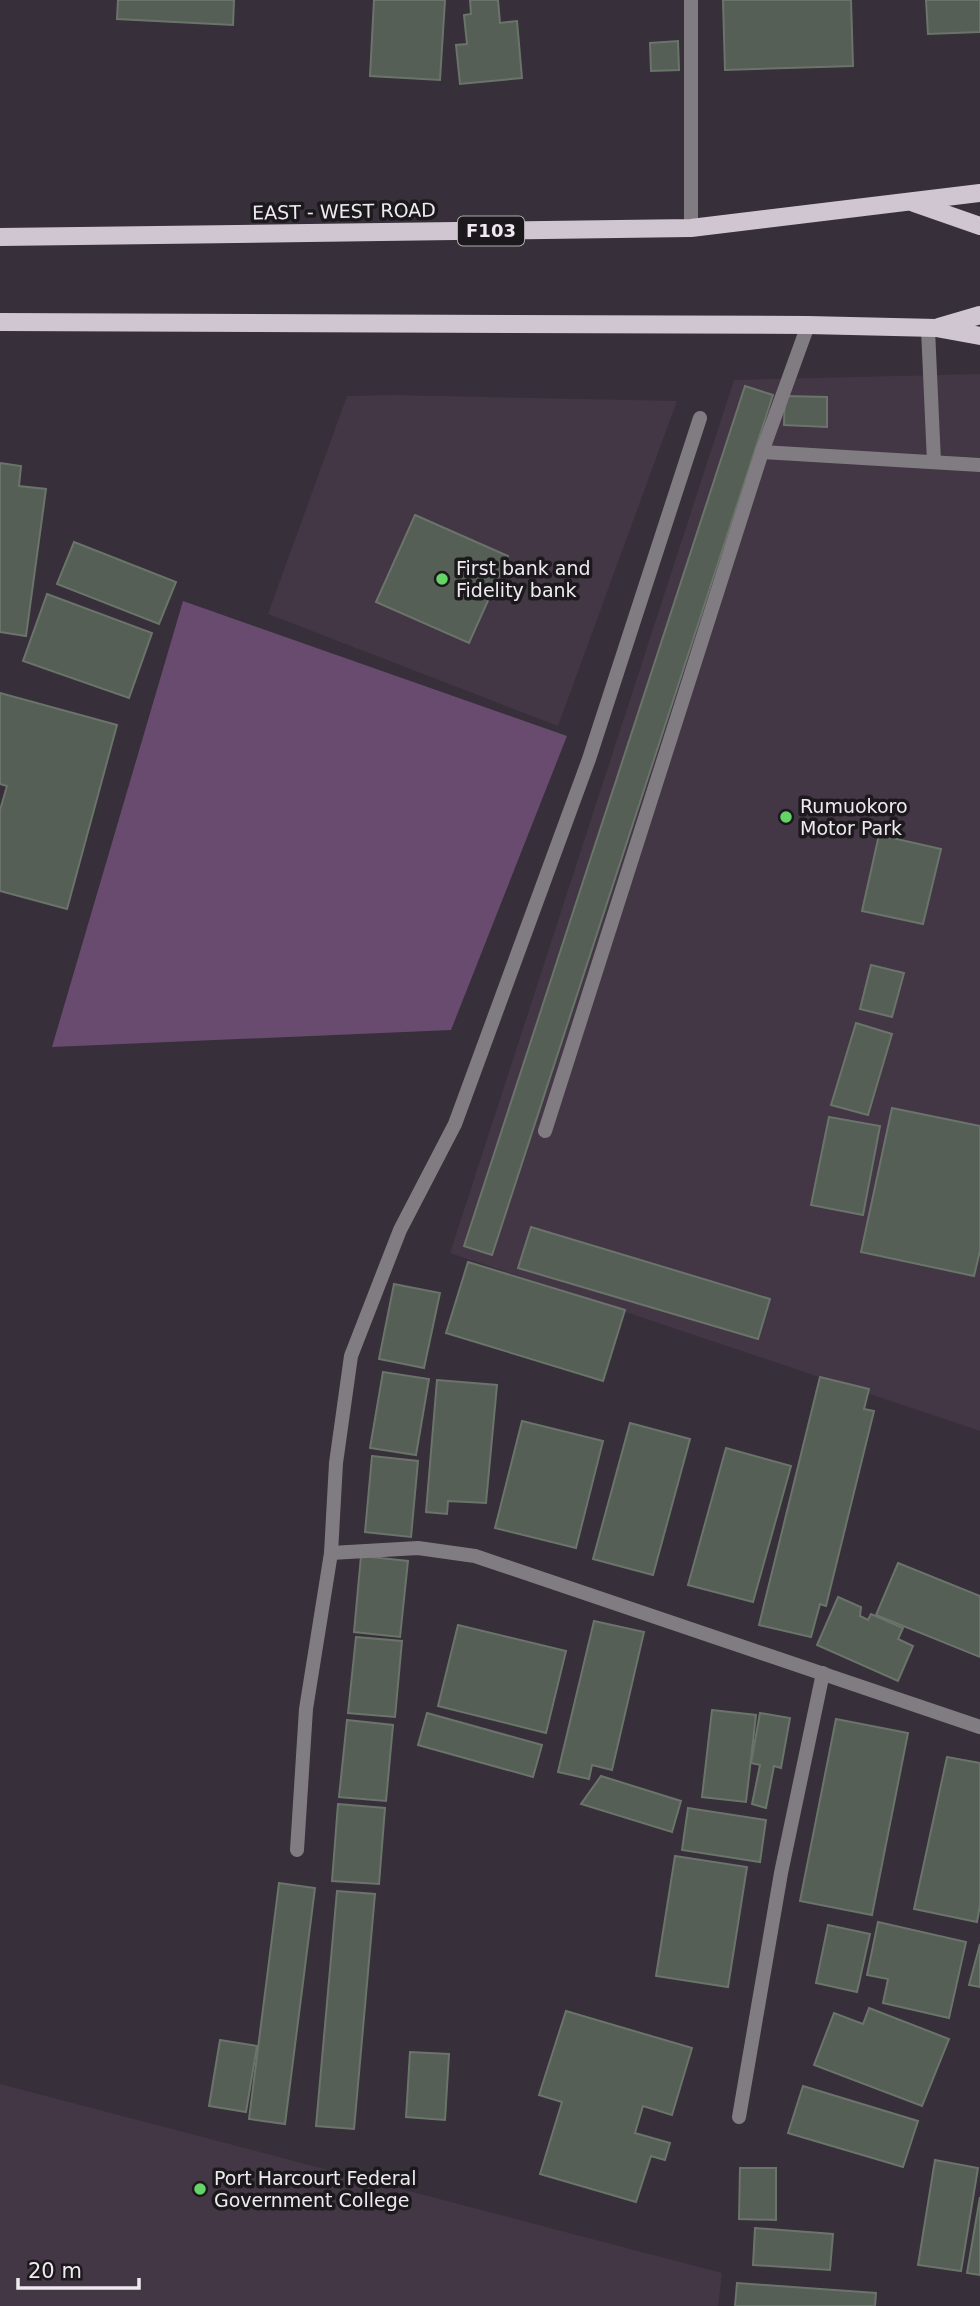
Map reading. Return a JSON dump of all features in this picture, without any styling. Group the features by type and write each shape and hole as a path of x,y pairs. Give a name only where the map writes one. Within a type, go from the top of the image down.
{"main road":[{"name":"EAST - WEST ROAD","path":"0,237 691,228 980,193"},
{"path":"909,202 980,226"},
{"path":"932,329 980,315"},
{"path":"0,322 808,326 932,329 980,335"}],"street":[{"path":"691,0 691,228"},
{"path":"545,1131 762,452 808,326"},
{"path":"932,329 934,462"},
{"path":"297,1850 306,1709 331,1553 335,1463 351,1356 400,1230 455,1124 589,759 700,418"},
{"path":"762,452 980,465"},
{"path":"331,1553 418,1548 475,1556 980,1727"},
{"path":"739,2118 781,1873 823,1673"}],"shaded area":[{"name":"Rumuokoro Motor Park","path":"980,374 980,1431 450,1253 734,380"},
{"path":"347,396 677,401 558,726 268,614"},
{"path":"183,601 567,736 451,1030 52,1047"},
{"name":"Port Harcourt Federal Government College","path":"0,2084 722,2273 718,2306 0,2306"}],"building":[{"path":"118,0 234,0 233,25 117,19"},
{"path":"374,0 445,0 440,80 370,76"},
{"path":"470,0 498,0 500,23 517,21 522,78 460,84 456,45 467,44 464,15 471,14"},
{"path":"723,0 851,0 853,66 725,70"},
{"path":"926,0 980,0 980,32 928,34"},
{"path":"678,41 679,70 651,71 650,43"},
{"path":"745,386 773,395 492,1255 464,1246"},
{"path":"785,396 827,397 827,427 784,425"},
{"path":"0,463 21,466 19,486 46,489 26,636 0,632"},
{"name":"First bank and Fidelity bank","path":"415,515 508,556 469,643 376,602"},
{"path":"74,542 176,582 159,624 57,584"},
{"path":"47,594 152,633 129,698 23,661"},
{"path":"0,693 117,725 67,909 0,891 0,810 7,786 0,784"},
{"path":"879,835 941,849 923,924 862,911"},
{"path":"871,965 904,973 892,1017 860,1009"},
{"path":"856,1023 892,1034 868,1115 831,1105"},
{"path":"892,1108 980,1126 980,1251 974,1276 861,1252"},
{"path":"829,1117 880,1126 863,1215 811,1205"},
{"path":"531,1227 770,1299 758,1339 518,1268"},
{"path":"468,1262 625,1310 603,1381 446,1333"},
{"path":"394,1284 440,1293 424,1368 379,1359"},
{"path":"383,1372 429,1379 416,1455 370,1448"},
{"path":"820,1377 869,1389 864,1409 874,1411 826,1606 820,1604 811,1637 759,1625"},
{"path":"437,1380 497,1385 486,1503 448,1501 447,1514 426,1512"},
{"path":"522,1421 603,1441 576,1548 495,1528"},
{"path":"630,1423 690,1439 653,1575 593,1559"},
{"path":"726,1448 791,1466 753,1602 688,1585"},
{"path":"372,1456 418,1461 411,1537 365,1532"},
{"path":"361,1556 408,1561 400,1637 354,1632"},
{"path":"898,1563 980,1596 980,1657 876,1615"},
{"path":"838,1597 861,1607 860,1616 868,1620 871,1614 903,1628 898,1639 913,1646 898,1681 817,1645"},
{"path":"594,1621 644,1632 612,1770 592,1765 589,1779 558,1772"},
{"path":"458,1625 566,1651 546,1733 438,1706"},
{"path":"356,1637 402,1641 395,1717 348,1713"},
{"path":"712,1710 756,1715 746,1802 702,1797"},
{"path":"427,1713 542,1745 533,1777 418,1745"},
{"path":"760,1713 790,1718 781,1768 774,1766 766,1808 752,1804 760,1765 751,1763"},
{"path":"836,1719 908,1733 872,1915 800,1901"},
{"path":"347,1720 393,1725 386,1801 339,1797"},
{"path":"947,1757 980,1763 980,1905 977,1922 914,1909"},
{"path":"601,1776 681,1801 672,1832 581,1804"},
{"path":"338,1804 385,1808 379,1884 332,1881"},
{"path":"688,1808 766,1820 760,1862 682,1850"},
{"path":"675,1856 747,1867 728,1987 656,1976"},
{"path":"279,1883 315,1888 285,2124 249,2119"},
{"path":"337,1891 375,1894 354,2129 316,2126"},
{"path":"878,1922 966,1942 949,2018 883,2003 888,1979 867,1975"},
{"path":"828,1925 870,1934 857,1992 816,1983"},
{"path":"980,1944 980,1987 969,1985"},
{"path":"869,2008 949,2039 922,2106 814,2065 834,2013 863,2024"},
{"path":"566,2011 692,2048 672,2115 643,2106 635,2133 670,2143 665,2160 651,2156 636,2202 540,2174 562,2102 539,2095"},
{"path":"220,2040 257,2046 246,2112 209,2106"},
{"path":"410,2052 449,2054 445,2120 406,2117"},
{"path":"803,2086 918,2121 903,2167 788,2133"},
{"path":"935,2160 978,2168 961,2271 918,2265"},
{"path":"740,2168 776,2168 776,2220 739,2219"},
{"path":"980,2197 980,2275 967,2273"},
{"path":"755,2228 833,2234 830,2270 753,2265"},
{"path":"737,2283 876,2293 875,2306 735,2306"}],"place":[{"name":"First bank and Fidelity bank","path":"442,579"},
{"name":"Rumuokoro Motor Park","path":"786,817"},
{"name":"Port Harcourt Federal Government College","path":"200,2189"}]}
